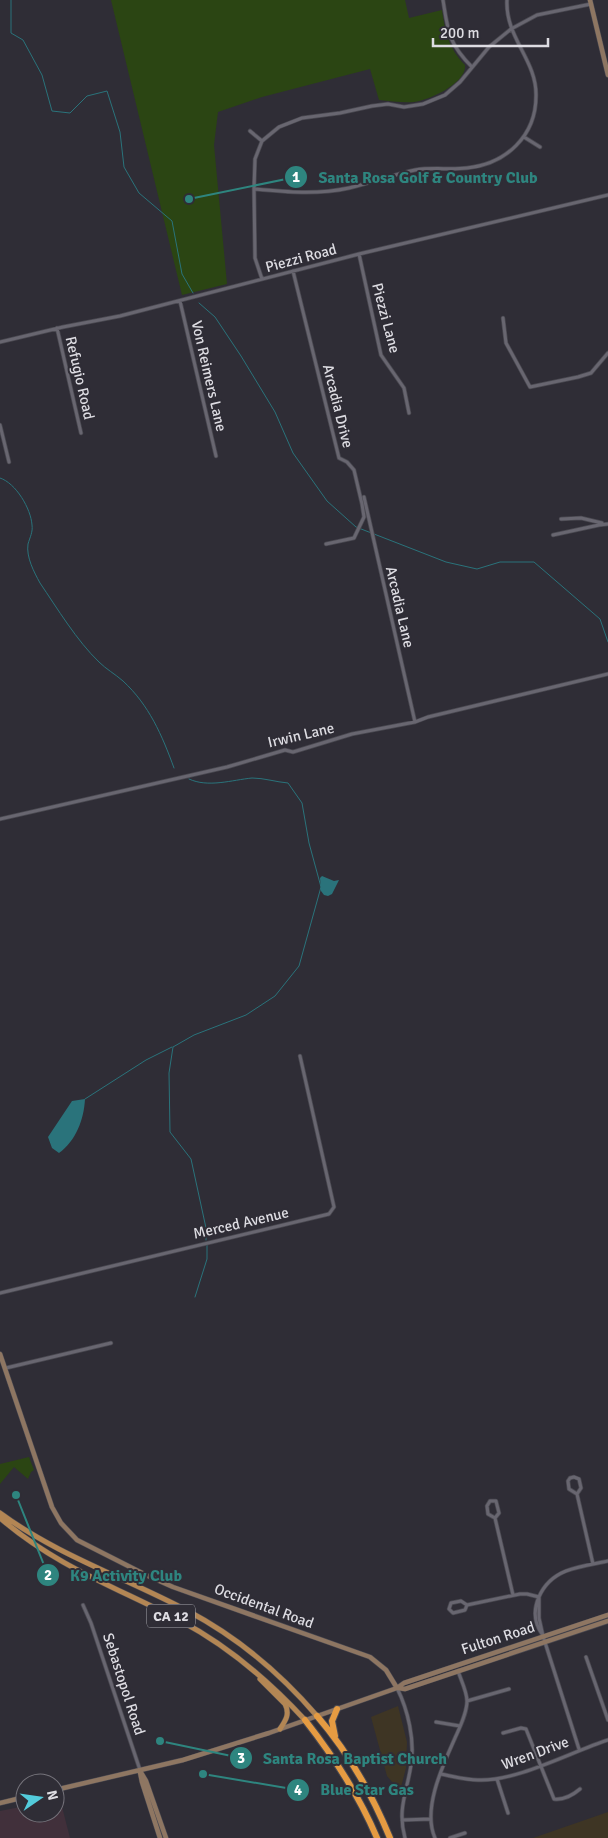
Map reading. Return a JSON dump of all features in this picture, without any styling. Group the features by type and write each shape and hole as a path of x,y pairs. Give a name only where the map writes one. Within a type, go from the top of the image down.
{"highway":[{"path":"337,1709 331,1723 339,1744"},
{"name":"CA 12","path":"317,1716 339,1744 371,1795 390,1838"},
{"name":"CA 12","path":"305,1720 346,1776 377,1838"}],"main road":[{"path":"590,2 608,75"},
{"name":"Occidental Road","path":"0,1354 52,1507 61,1523 73,1537 165,1583 370,1657 386,1670 397,1688"},
{"name":"CA 12","path":"0,1513 50,1544 166,1600 220,1630 270,1668 317,1716"},
{"name":"CA 12","path":"0,1518 30,1542 60,1561 213,1640 254,1670 305,1720"},
{"name":"Fulton Road","path":"65,1788 183,1760 280,1729 397,1688 404,1683 608,1615"},
{"name":"Fulton Road","path":"397,1688 405,1689 608,1622"},
{"path":"254,1670 264,1684 285,1704 287,1717 280,1729"},
{"name":"Sebastopol Road","path":"140,1771 160,1838"},
{"name":"Sebastopol Road","path":"140,1771 146,1781 166,1838"},
{"path":"0,1803 15,1799"}],"street":[{"path":"442,0 451,41 459,54 472,67"},
{"path":"254,189 298,193 348,189 401,173 423,169 468,168 488,164 510,153 524,137 533,117 536,96 532,70 511,29 506,12 507,0"},
{"path":"262,280 255,258 254,189 255,159 262,141 279,127 302,118 388,104 404,107 423,104 445,95 460,82 489,47 511,29 537,15 590,2"},
{"path":"250,131 262,141"},
{"path":"524,137 540,146"},
{"name":"Piezzi Road","path":"0,342 57,328 120,316 359,254 608,195"},
{"name":"Piezzi Lane","path":"359,254 381,355 404,388 410,413"},
{"name":"Arcadia Drive","path":"293,271 339,458 347,462 354,470 364,517 354,538 326,544"},
{"name":"Von Reimers Lane","path":"180,301 216,456"},
{"path":"503,318 506,343 530,388 578,378 591,373 608,354"},
{"name":"Refugio Road","path":"57,328 81,433"},
{"path":"0,425 10,462"},
{"name":"Arcadia Lane","path":"364,497 415,722"},
{"path":"560,519 581,518 606,524"},
{"path":"553,535 606,524"},
{"name":"Irwin Lane","path":"0,819 226,767 285,750 293,752 352,734 415,722 428,717 608,674"},
{"name":"Merced Avenue","path":"0,1293 329,1214 334,1207 300,1056"},
{"path":"6,1368 112,1343"},
{"path":"577,1494 581,1488 579,1479 570,1478 568,1481 569,1489 577,1494 593,1564"},
{"path":"495,1518 488,1514 487,1502 490,1500 496,1501 498,1506 498,1513 495,1518 513,1595"},
{"path":"579,1749 535,1607 544,1587 552,1579 566,1571 608,1561"},
{"path":"467,1605 465,1610 458,1613 453,1613 449,1609 451,1603 456,1601 461,1601 467,1605 513,1595 527,1594 539,1597"},
{"name":"Sebastopol Road","path":"83,1605 91,1623 140,1771"},
{"path":"586,1658 608,1720"},
{"path":"435,1838 431,1819 433,1797 440,1774 460,1726 467,1701 458,1671"},
{"name":"Occidental Road","path":"397,1688 407,1719 411,1742 411,1766 402,1802 405,1838"},
{"path":"467,1701 509,1688"},
{"path":"436,1722 460,1726"},
{"path":"503,1733 521,1728 526,1729 554,1800 572,1795 580,1789"},
{"name":"Wren Drive","path":"440,1774 478,1780 497,1779 540,1766 579,1749 608,1740"},
{"path":"497,1779 508,1813"},
{"path":"402,1820 431,1819"},
{"path":"450,1838 466,1833"}],"shaded area":[{"path":"398,1706 407,1742 406,1768 400,1791 387,1776 371,1717"},
{"path":"15,1808 15,1823 65,1823 65,1818 70,1838 0,1838 0,1811"},
{"path":"608,1812 608,1838 533,1838"}],"green space":[{"path":"111,0 405,0 409,18 442,10 451,46 465,65 464,72 446,90 421,101 379,100 370,69 262,97 218,112 214,145 227,284 182,295"},
{"path":"29,1457 34,1470 28,1479 14,1467 0,1484 0,1464"}],"water":[{"path":"322,876 334,881 339,880 332,894 328,896 324,895 321,891 320,878"},
{"path":"85,1099 78,1129 70,1142 59,1153 52,1148 48,1137 72,1101"}],"waterway":[{"path":"11,0 11,33 23,40 42,75 52,111 70,113 87,96 107,91 120,132 124,167 139,193 172,221 182,274 193,293"},
{"path":"199,303 215,317 241,356 275,412 293,453 327,501 356,527 446,562 477,569 500,562 534,562 600,619 608,642"},
{"path":"0,478 12,485 26,504 32,528 28,544 28,554 40,583 91,654 123,681 140,700 154,721 174,768"},
{"path":"189,779 196,782 220,783 256,778 288,783 302,803 309,843 321,887 299,966 275,996 246,1015 194,1035 173,1047 169,1073 170,1132 191,1159 206,1228 206,1240"},
{"path":"85,1099 146,1060 172,1047"},
{"path":"195,1297 207,1259 207,1245"}],"place":[{"name":"Santa Rosa Golf & Country Club","path":"189,199"},
{"name":"K9 Activity Club","path":"16,1495"},
{"name":"Santa Rosa Baptist Church","path":"160,1741"},
{"name":"Blue Star Gas","path":"203,1774"}]}
